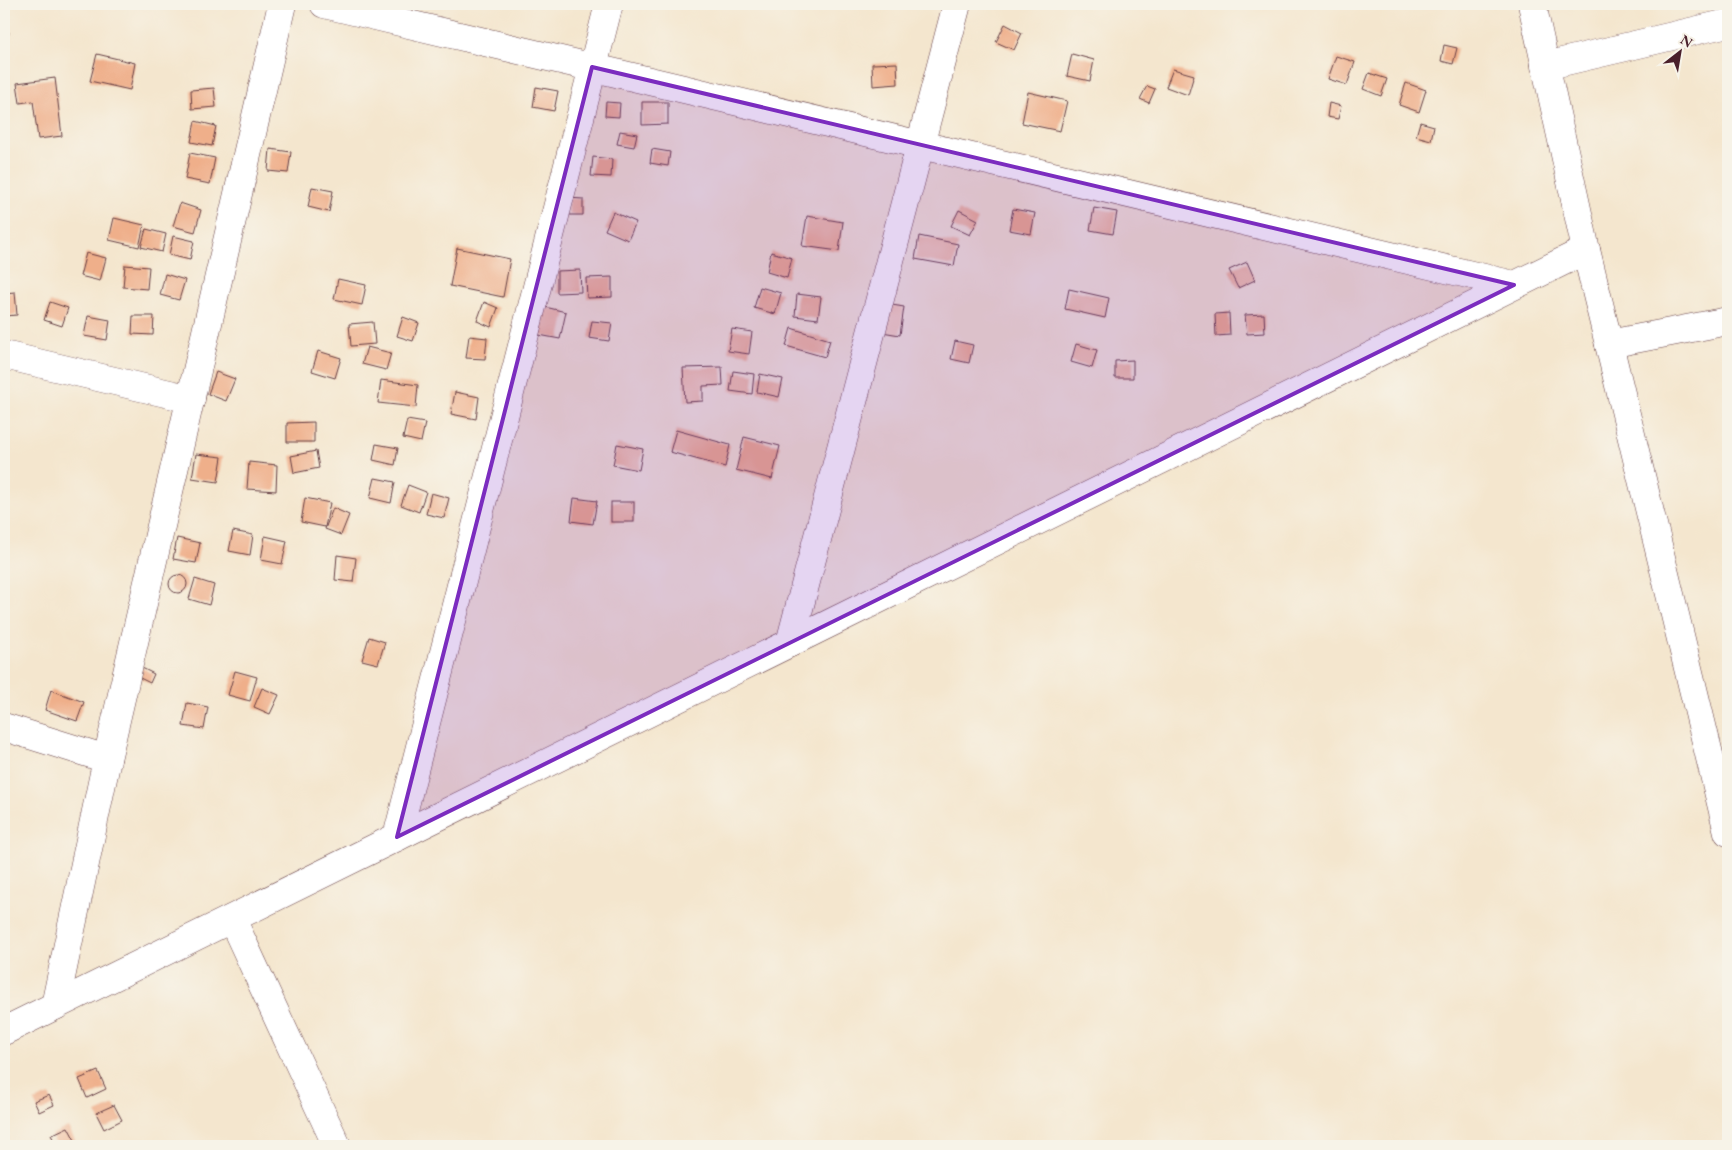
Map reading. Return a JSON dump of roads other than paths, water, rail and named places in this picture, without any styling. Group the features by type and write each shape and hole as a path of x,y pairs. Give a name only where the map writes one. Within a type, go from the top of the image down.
{"street":[{"path":"55,1006 107,759 282,4"},
{"path":"324,4 1514,286"},
{"path":"397,837 609,4"},
{"path":"790,643 957,4"},
{"path":"1532,4 1586,250 1728,832"},
{"path":"1546,66 1728,24"},
{"path":"4,1031 1586,250"},
{"path":"1609,344 1728,321"},
{"path":"4,355 190,399"},
{"path":"4,727 107,759"},
{"path":"232,918 338,1146"}]}
